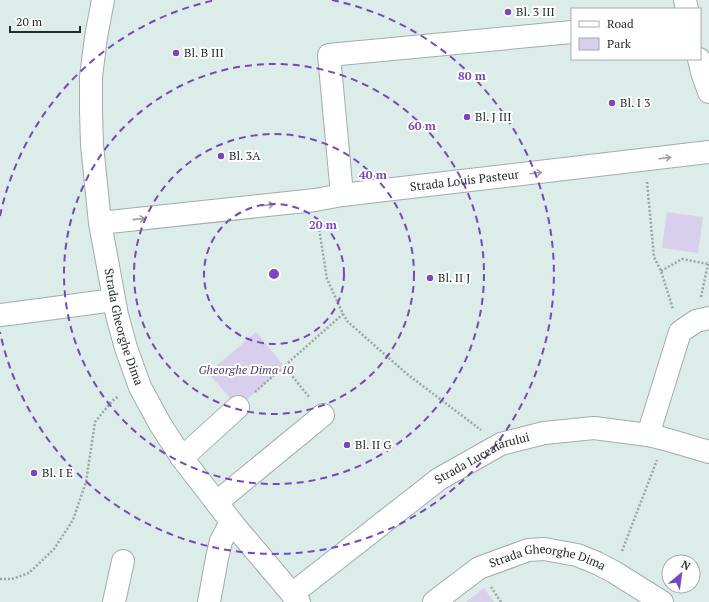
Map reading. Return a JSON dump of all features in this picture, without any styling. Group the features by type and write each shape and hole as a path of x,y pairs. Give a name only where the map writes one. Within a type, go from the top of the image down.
{"street":[{"name":"Strada Gheorghe Dima","path":"103,0 90,76 92,145 100,223 114,300 126,348 139,383 160,424 182,458 233,524 296,598"},
{"path":"342,195 329,55 571,32"},
{"path":"700,60 702,72 709,92"},
{"name":"Strada Louis Pasteur","path":"100,223 315,200 342,195 709,152"},
{"path":"0,315 114,300"},
{"path":"656,437 695,324"},
{"path":"182,458 238,407"},
{"path":"217,502 323,415"},
{"name":"Strada Luceafărului","path":"296,598 439,479 501,444 544,433 594,428 656,437 709,452"},
{"path":"209,602 217,558 222,541 228,528 233,524"},
{"name":"Strada Gheorghe Dima","path":"434,602 479,568 528,550 544,549 577,555 596,563 614,572 662,602"},
{"path":"114,602 123,561"}],"path":[{"path":"646,160 654,257 661,271 695,324"},
{"path":"315,200 327,279 348,322 407,374 501,444"},
{"path":"661,271 682,259 709,263 695,324"},
{"path":"238,407 343,314"},
{"path":"285,367 323,415"},
{"path":"0,579 12,579 29,573 54,550 73,520 86,482 95,422 112,401 139,383"},
{"path":"614,572 656,437"}],"green space":[{"path":"667,212 703,217 698,253 662,248"},
{"name":"Gheorghe Dima 10","path":"256,332 285,367 238,407 208,373"},
{"path":"484,588 494,602 466,602"}],"place":[{"name":"Bl. 3 III","path":"508,12"},
{"name":"Bl. B III","path":"176,53"},
{"name":"Bl. I 3","path":"612,103"},
{"name":"Bl. J III","path":"467,117"},
{"name":"Bl. 3A","path":"221,156"},
{"name":"Bl. II J","path":"430,278"},
{"name":"Bl. II G","path":"347,445"},
{"name":"Bl. I E","path":"34,473"}]}
